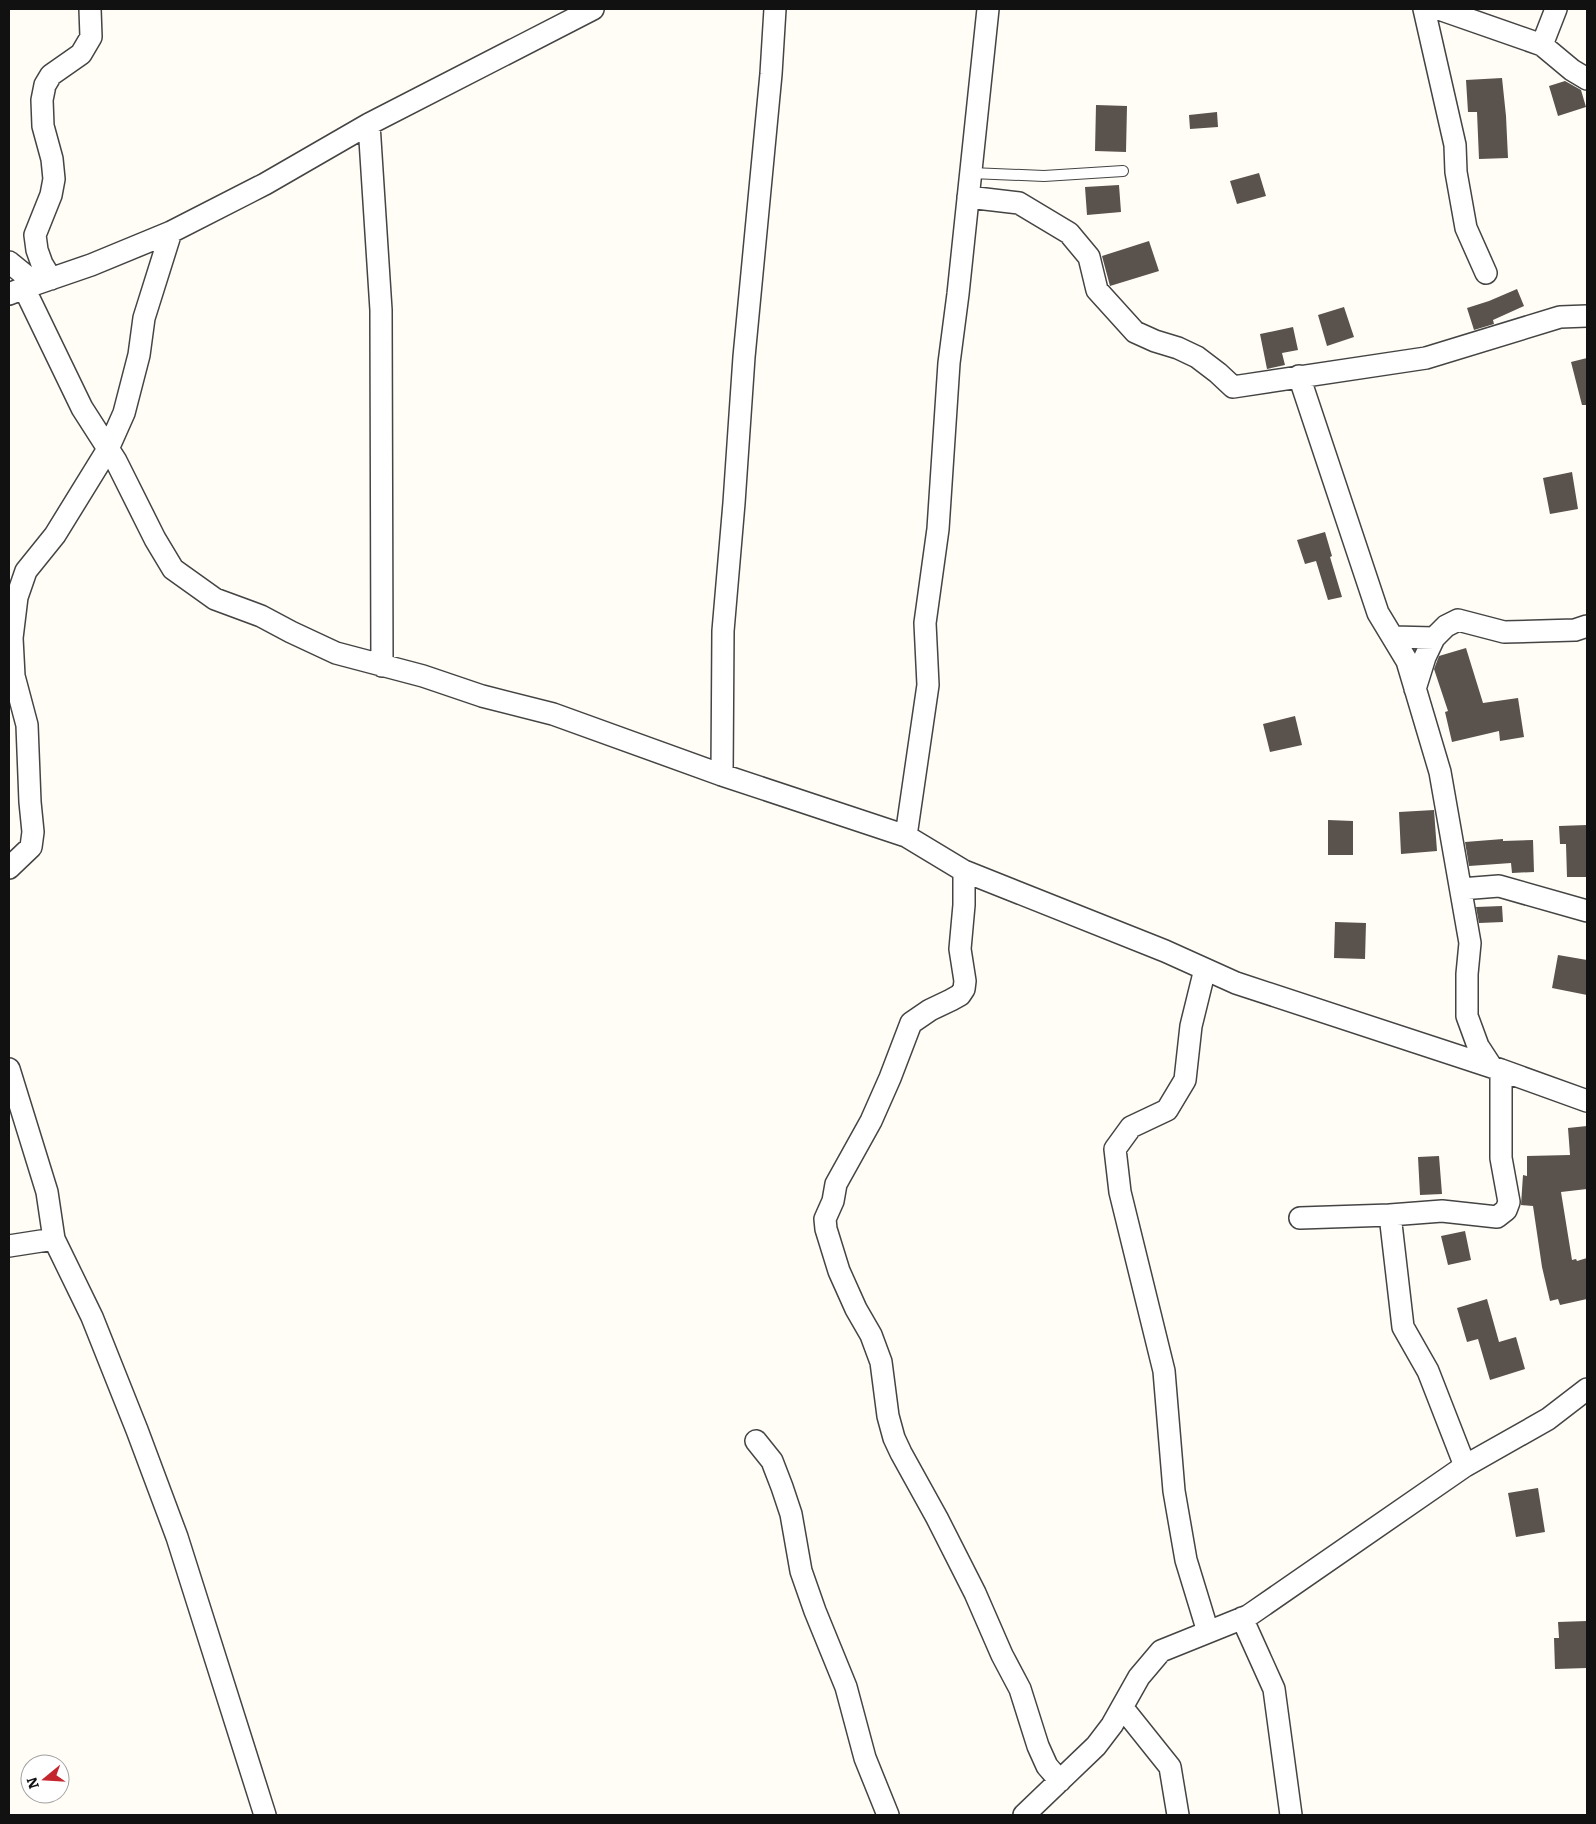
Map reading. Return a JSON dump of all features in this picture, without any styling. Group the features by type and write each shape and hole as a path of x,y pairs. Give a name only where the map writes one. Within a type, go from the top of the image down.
{"street":[{"path":"30,286 42,264 37,250 35,235 51,195 54,179 52,159 43,126 42,100 45,85 51,75 81,54 91,37 90,9"},
{"path":"30,286 91,265 171,232 265,184 369,124 593,9"},
{"path":"722,775 722,632 734,503 744,357 771,74 775,9"},
{"path":"906,836 928,685 925,623 938,529 949,363 988,9"},
{"path":"1424,9 1455,145 1456,172 1466,228 1486,273"},
{"path":"1439,9 1542,45 1572,70 1587,79"},
{"path":"1542,45 1556,9"},
{"path":"369,124 381,310 382,666"},
{"path":"968,197 1019,203 1069,233 1089,257 1097,290 1135,332 1155,342 1178,348 1197,357 1218,372 1232,387 1426,358 1560,316 1587,316"},
{"path":"9,868 30,847 33,832 27,725 11,675 12,638 17,597 26,571 55,535 108,449 124,413 139,355 144,318 171,232"},
{"path":"9,262 30,286 82,408 108,449 155,539 173,569 215,599 261,616 336,653 423,676 482,696 553,714 722,775 906,836 964,871 1165,951 1236,983 1496,1068 1587,1101"},
{"path":"1299,376 1378,613 1407,660 1440,772 1470,942 1467,974 1467,1016 1478,1046 1496,1068 1501,1158 1509,1202 1506,1210 1496,1217 1442,1211 1300,1218"},
{"path":"1415,689 1425,657 1434,638 1446,626 1458,620 1504,632 1575,630 1587,626"},
{"path":"1393,636 1434,638"},
{"path":"964,871 964,905 960,949 965,980 964,989 955,997 930,1010 911,1023 871,1121 836,1184 833,1201 825,1219 826,1229 839,1271 856,1309 871,1335 880,1362 888,1416 894,1438 975,1593 1002,1655 1020,1689 1038,1746 1047,1766 1060,1781"},
{"path":"1461,889 1499,886 1587,911"},
{"path":"1205,969 1191,1026 1185,1080 1167,1110 1131,1127 1115,1149 1120,1192 1164,1371 1174,1491 1186,1560 1208,1632"},
{"path":"9,1069 47,1192 54,1239 92,1317 177,1536 265,1815"},
{"path":"1390,1215 1403,1327 1428,1371 1465,1466"},
{"path":"9,1246 54,1239"},
{"path":"1024,1815 1096,1746 1112,1724 1139,1677 1162,1651 1248,1616 1465,1466 1548,1419 1587,1389"},
{"path":"756,1441 772,1461 782,1487 791,1514 801,1571 846,1687 865,1758 888,1815"},
{"path":"1242,1618 1274,1689 1291,1815"},
{"path":"1122,1707 1170,1767 1178,1815"}],"lane":[{"path":"971,173 1044,176 1123,171"}],"building":[{"path":"1502,78 1508,158 1479,159 1477,112 1468,112 1466,80"},
{"path":"1565,81 1581,90 1586,107 1558,116 1549,86"},
{"path":"1096,105 1127,106 1126,152 1095,151"},
{"path":"1217,112 1218,127 1190,129 1189,115"},
{"path":"1259,173 1266,196 1237,204 1230,181"},
{"path":"1119,185 1121,212 1087,215 1085,187"},
{"path":"1149,241 1159,271 1110,286 1102,256"},
{"path":"1517,289 1524,306 1493,320 1494,324 1474,330 1467,308"},
{"path":"1344,307 1354,337 1327,346 1318,315"},
{"path":"1293,327 1298,350 1282,353 1285,365 1267,369 1260,334"},
{"path":"1587,358 1587,405 1582,405 1571,362"},
{"path":"1572,472 1578,509 1550,514 1543,478"},
{"path":"1325,532 1342,597 1328,600 1316,561 1305,564 1297,540"},
{"path":"1466,648 1483,703 1518,698 1524,737 1500,741 1499,731 1452,742 1445,712 1448,711 1434,669 1439,656"},
{"path":"1295,716 1302,745 1270,752 1263,724"},
{"path":"1434,810 1437,851 1401,854 1399,812"},
{"path":"1328,820 1353,821 1353,855 1328,855"},
{"path":"1587,825 1587,877 1567,877 1566,844 1560,844 1559,826"},
{"path":"1503,839 1503,841 1533,840 1534,872 1512,873 1511,863 1469,866 1465,842"},
{"path":"1502,906 1503,922 1479,923 1476,907"},
{"path":"1335,922 1366,923 1365,959 1334,958"},
{"path":"1558,955 1587,960 1587,995 1552,988"},
{"path":"1587,1126 1587,1189 1561,1192 1572,1260 1576,1259 1577,1261 1587,1258 1587,1299 1560,1305 1558,1299 1550,1301 1542,1267 1533,1206 1521,1205 1523,1175 1527,1176 1527,1156 1570,1155 1568,1128"},
{"path":"1439,1156 1442,1194 1420,1195 1418,1157"},
{"path":"1465,1231 1471,1260 1448,1265 1441,1236"},
{"path":"1487,1299 1499,1342 1516,1337 1525,1369 1490,1380 1478,1339 1467,1342 1457,1308"},
{"path":"1538,1488 1545,1532 1516,1537 1508,1493"},
{"path":"1587,1621 1587,1668 1555,1669 1554,1638 1559,1638 1558,1622"}]}
